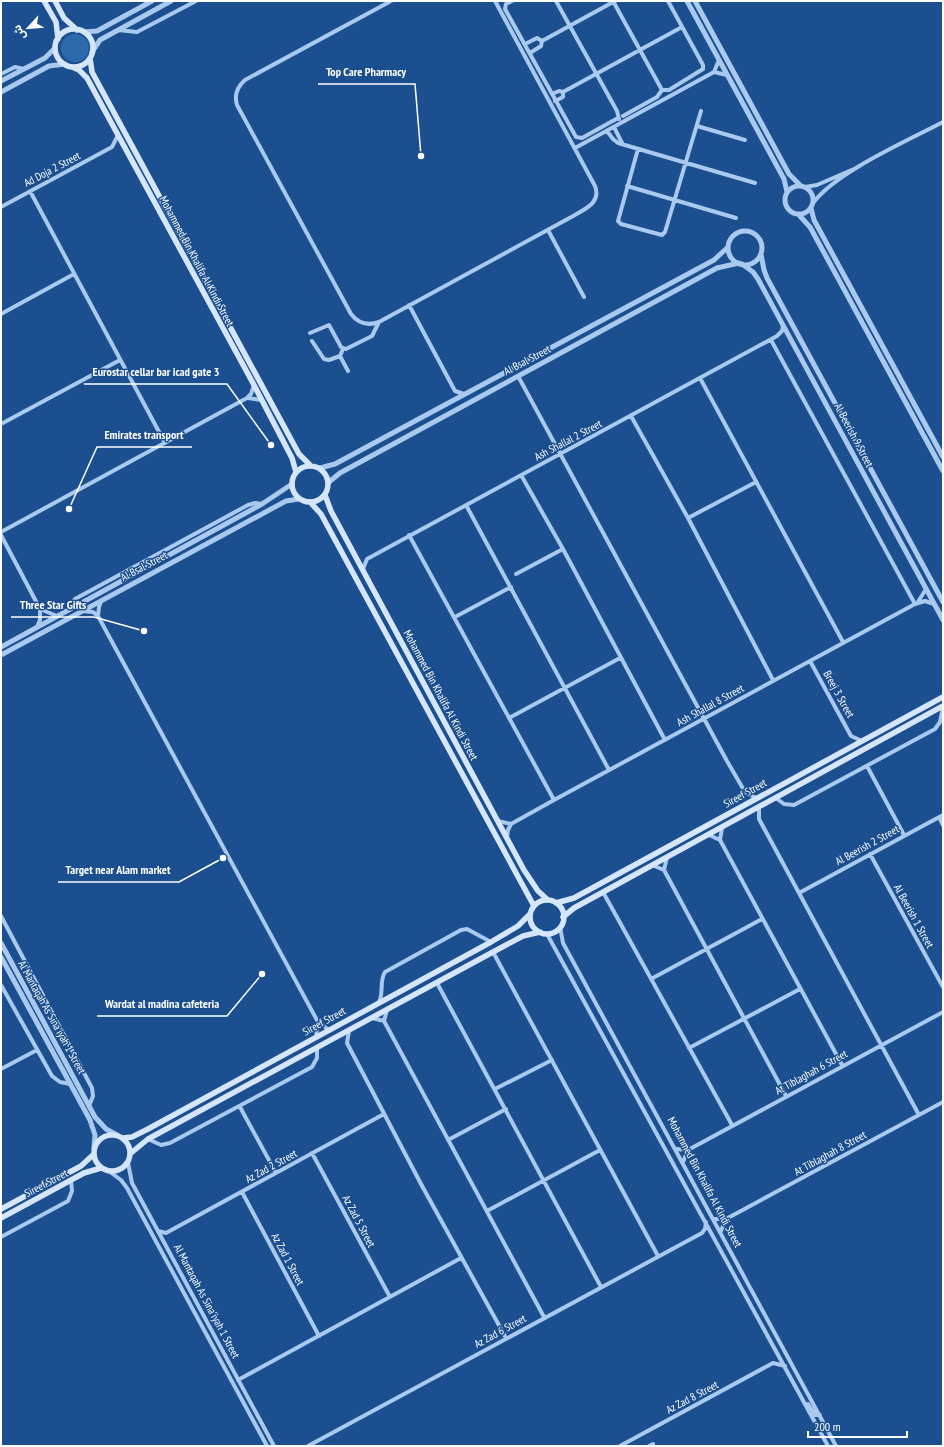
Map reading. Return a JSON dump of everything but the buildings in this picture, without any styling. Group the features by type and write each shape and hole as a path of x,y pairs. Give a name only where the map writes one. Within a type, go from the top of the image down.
{"main road":[{"path":"44,1 56,22 58,39 55,48 58,58 65,64 72,67 82,65 91,55 92,43 84,32 77,30 66,31 58,39"},
{"path":"55,1 64,18 77,30"},
{"name":"Mohammed Bin Khalifa Al Kindi Street","path":"91,55 91,70 107,100 299,454 310,465"},
{"name":"Mohammed Bin Khalifa Al Kindi Street","path":"72,67 79,70 87,78 254,385 293,461 296,472"},
{"path":"310,465 320,468 327,476 328,482 325,495 316,501 310,502 295,495 292,484 296,472 300,468 310,465"},
{"name":"Mohammed Bin Khalifa Al Kindi Street","path":"325,495 329,507 355,556 531,882 548,900"},
{"name":"Mohammed Bin Khalifa Al Kindi Street","path":"310,502 324,519 534,906"},
{"name":"Sireef Street","path":"556,903 574,898 943,697"},
{"name":"Sireef Street","path":"564,917 574,908 943,707"},
{"path":"548,900 560,906 564,917 560,927 557,930 547,934 540,932 532,925 530,914 538,902 548,900"},
{"name":"Sireef Street","path":"123,1138 148,1129 491,942 518,926 530,914"},
{"name":"Sireef Street","path":"131,1153 148,1139 349,1030 523,936 540,932"},
{"path":"117,1135 123,1138 127,1142 131,1153 128,1163 120,1170 110,1172 101,1168 95,1159 94,1151 101,1139 106,1136 117,1135"},
{"name":"Sireef Street","path":"1,1208 80,1166 94,1151"},
{"name":"Sireef Street","path":"1,1218 71,1180 101,1168"}],"street":[{"path":"84,32 97,31 152,1"},
{"path":"91,55 100,40 171,1"},
{"path":"117,30 137,32 196,1"},
{"path":"391,1 245,80 239,86 236,97 237,105 351,314 361,323 370,324 379,322 548,230 590,206 596,198 595,186 497,2"},
{"path":"512,1 506,4 505,9 555,101 578,139 657,97 662,90"},
{"path":"556,1 623,122"},
{"path":"530,53 541,46 542,41 614,1 662,90"},
{"path":"662,90 669,90 703,69 703,65 668,1"},
{"path":"687,1 784,179 787,192 785,200 787,208 798,214 806,221 813,232 943,471"},
{"path":"695,1 789,174 812,194 814,220 943,457"},
{"path":"552,94 559,91 563,92 682,27"},
{"path":"525,44 537,38 542,41"},
{"path":"1,81 45,58 55,48"},
{"path":"575,148 714,72 719,60"},
{"path":"1,92 49,66 65,64"},
{"path":"1,74 15,67 24,69"},
{"path":"714,72 727,75"},
{"path":"555,101 563,97 563,92"},
{"path":"638,149 618,222 662,235 665,232 701,111"},
{"path":"798,214 806,213 821,192 861,166 943,122"},
{"path":"697,126 745,140"},
{"path":"614,127 622,143"},
{"path":"607,131 614,141 754,183"},
{"path":"112,147 117,140 118,135"},
{"path":"112,147 125,148"},
{"name":"Ad Doja 2 Street","path":"1,206 112,147"},
{"path":"787,192 790,188 817,185 861,166"},
{"path":"627,186 736,218"},
{"path":"30,191 165,443"},
{"path":"548,230 584,297"},
{"path":"741,231 752,232 760,238 762,243 761,254 751,264 740,264 733,260 728,247 732,237 736,233 741,231"},
{"name":"Al Bsal Street","path":"320,468 335,464 714,260 728,247"},
{"name":"Al Beerish 9 Street","path":"761,254 767,278 943,602"},
{"name":"Al Beerish 9 Street","path":"740,264 756,276 943,620"},
{"name":"Al Bsal Street","path":"328,482 340,473 717,268 740,264"},
{"path":"1,314 74,274"},
{"path":"409,305 455,391 452,401"},
{"path":"312,340 324,360 329,360 340,356 343,349 371,337 376,331 379,322"},
{"path":"370,324 376,331"},
{"name":"Ash Shallal 2 Street","path":"367,559 771,340 782,331 783,324"},
{"path":"310,333 329,325 343,349"},
{"path":"777,336 785,336 790,338"},
{"path":"771,340 916,603"},
{"path":"340,356 348,371"},
{"path":"1,424 120,360"},
{"path":"518,376 559,455 745,792 752,797 757,798"},
{"path":"700,378 843,642"},
{"path":"1,532 247,398 251,394 254,385"},
{"path":"455,391 465,394"},
{"path":"247,398 261,400"},
{"path":"631,416 688,518 773,680"},
{"path":"521,475 563,549 665,740"},
{"path":"688,518 756,482"},
{"name":"Al Bsal Street","path":"1,647 262,504 292,484"},
{"name":"Al Bsal Street","path":"1,655 286,501 299,498"},
{"path":"466,505 609,770"},
{"path":"1,535 40,610 40,620 37,627"},
{"path":"409,535 554,800"},
{"path":"516,574 563,549"},
{"path":"355,556 367,559 363,571"},
{"path":"454,617 510,587"},
{"path":"916,603 926,588"},
{"path":"98,616 98,610 102,601"},
{"path":"916,603 925,601 934,604"},
{"name":"Ash Shallal 8 Street","path":"511,824 916,603"},
{"path":"40,610 57,616"},
{"path":"82,611 93,612 98,616 318,1022 329,1030"},
{"path":"509,718 620,658"},
{"name":"Breej 3 Street","path":"810,661 852,736"},
{"path":"776,798 784,804 794,805 935,729 940,722 943,707"},
{"path":"849,748 852,736 862,741"},
{"path":"867,766 904,835"},
{"path":"745,792 745,805"},
{"path":"759,807 759,819 919,1115"},
{"path":"746,814 759,819"},
{"path":"941,816 943,825"},
{"name":"Al Beerish 2 Street","path":"799,893 941,816"},
{"path":"498,821 511,824 508,832 508,839"},
{"path":"722,828 720,840 842,1065"},
{"path":"708,835 720,840"},
{"name":"Al Beerish 1 Street","path":"870,854 943,987"},
{"path":"664,870 667,857"},
{"path":"652,865 664,870 786,1096"},
{"path":"603,892 732,1125"},
{"path":"1,916 92,1088 93,1096 89,1106"},
{"path":"651,979 762,919"},
{"name":"Mohammed Bin Khalifa Al Kindi Street","path":"560,927 563,943 714,1218 836,1446"},
{"path":"379,1002 382,996 382,975 385,972 461,930 467,929 491,942"},
{"name":"Mohammed Bin Khalifa Al Kindi Street","path":"547,934 828,1446"},
{"name":"Al Mantaqah As Sina'iyah 1 Street","path":"1,943 89,1106 101,1125 117,1135"},
{"path":"494,952 658,1256"},
{"name":"Al Mantaqah As Sina'iyah 1 Street","path":"1,957 93,1129 94,1151"},
{"path":"437,983 601,1286"},
{"path":"1,985 55,1079 60,1082 70,1084"},
{"path":"689,1048 800,989"},
{"path":"387,1010 384,1021 544,1317"},
{"name":"At Tiblaghah 6 Street","path":"688,1150 842,1065 943,1012"},
{"path":"372,1018 384,1021"},
{"path":"316,1037 318,1022"},
{"path":"347,1043 349,1030"},
{"path":"335,1038 341,1038 347,1043 506,1338"},
{"path":"148,1139 161,1145 170,1143 240,1107 312,1067 317,1058 317,1048"},
{"path":"1,1069 37,1050"},
{"path":"495,1089 552,1060"},
{"name":"At Tiblaghah 8 Street","path":"726,1219 943,1102"},
{"path":"240,1107 276,1173"},
{"path":"448,1140 506,1109"},
{"name":"Az Zad 2 Street","path":"166,1233 384,1114"},
{"path":"676,1149 688,1150 683,1162"},
{"path":"487,1211 600,1150"},
{"name":"Az Zad 5 Street","path":"312,1154 390,1297"},
{"name":"Al Mantaqah As Sina'iyah 1 Street","path":"128,1163 130,1180 274,1446"},
{"name":"Al Mantaqah As Sina'iyah 1 Street","path":"110,1172 121,1180 127,1188 267,1446"},
{"path":"1,1237 68,1201 72,1191 71,1180"},
{"name":"Az Zad 1 Street","path":"242,1192 319,1336"},
{"path":"714,1218 726,1219 721,1232"},
{"path":"706,1222 705,1229 702,1233 713,1235"},
{"path":"158,1231 166,1233 165,1244"},
{"name":"Az Zad 6 Street","path":"308,1446 601,1286 702,1233"},
{"path":"238,1380 462,1258"},
{"path":"748,1299 753,1298 759,1308 764,1312"},
{"path":"777,1352 773,1363 785,1366"},
{"name":"Az Zad 8 Street","path":"620,1446 773,1363"},
{"path":"800,1395 815,1415 820,1415"}],"shaded area":[{"path":"75,34 85,38 89,48 85,58 75,62 65,58 61,48 65,38"}],"place":[{"name":"Top Care Pharmacy","path":"421,156"},
{"name":"Eurostar cellar bar icad gate 3","path":"271,445"},
{"name":"Emirates transport","path":"69,509"},
{"name":"Three Star Gifts","path":"144,631"},
{"name":"Target near Alam market","path":"223,858"},
{"name":"Wardat al madina cafeteria","path":"262,974"}]}
